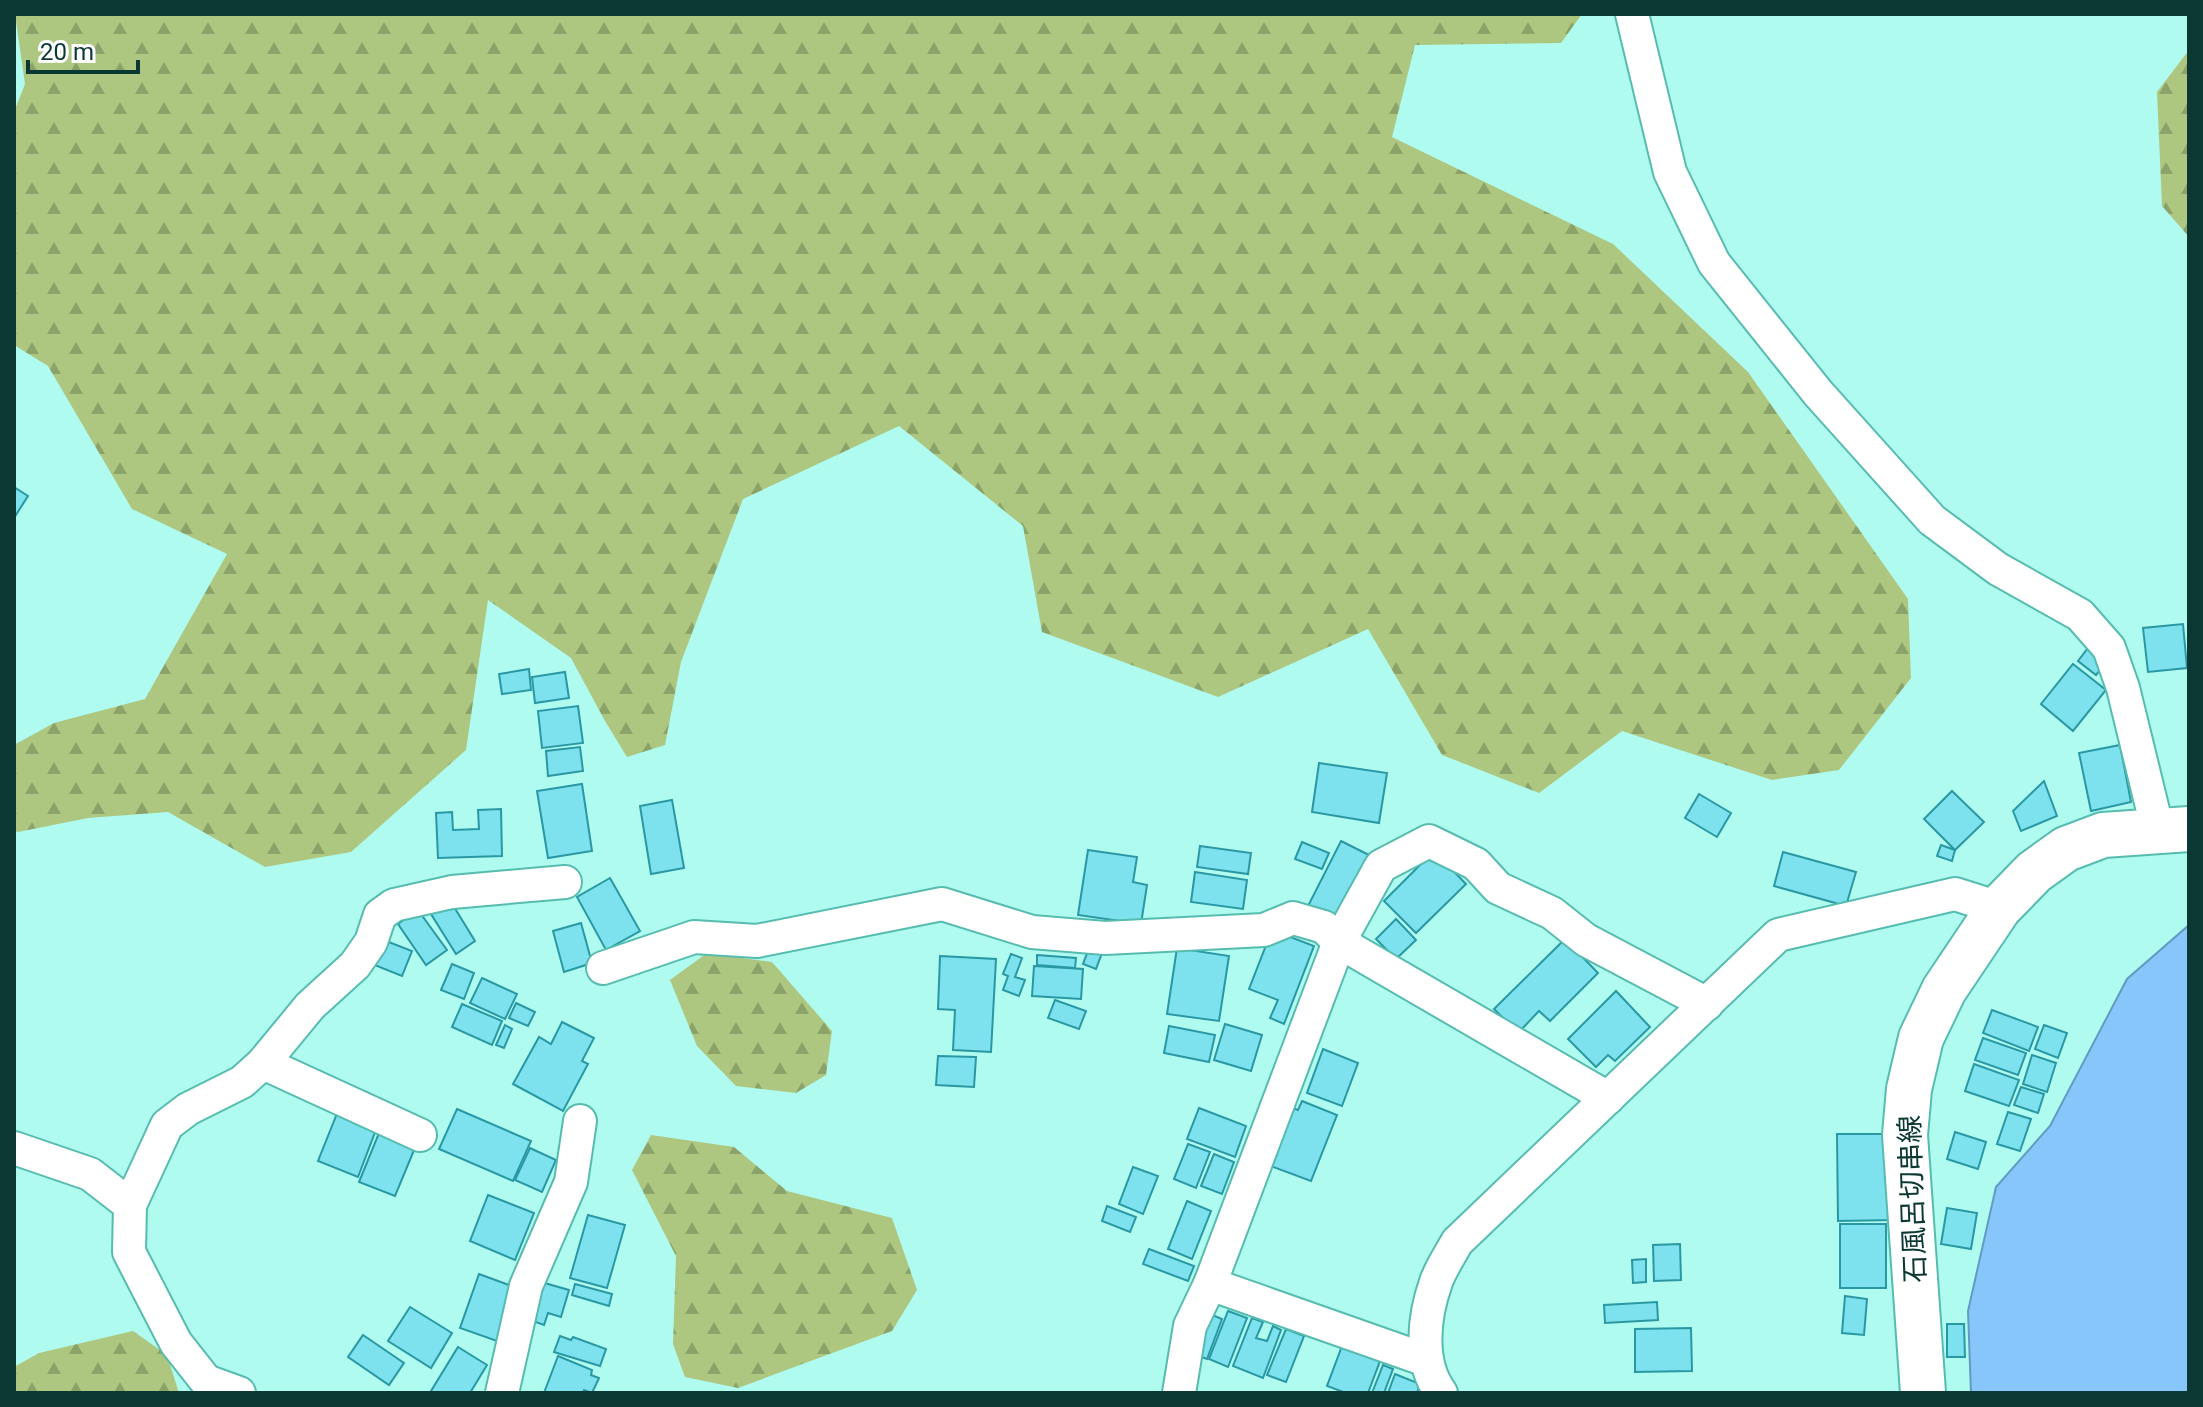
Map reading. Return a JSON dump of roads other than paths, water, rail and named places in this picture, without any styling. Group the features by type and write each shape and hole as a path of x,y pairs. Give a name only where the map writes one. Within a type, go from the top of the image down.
{"main road":[{"name":"石風呂切串線","path":"1923,1393 1905,1135 1909,1089 1921,1038 1944,990 1999,908 2034,872 2066,849 2103,835 2173,830"}],"street":[{"path":"1632,14 1670,172 1714,263 1818,393 1932,520 1998,569 2080,615 2109,648 2173,830"},
{"path":"1179,1393 1190,1326 1210,1284 1339,942 1381,866 1429,841 1476,864 1498,888 1552,913 1586,940 1707,1004"},
{"path":"239,1393 206,1381 176,1343 129,1252 130,1205 167,1125 188,1109 242,1082 263,1063 310,1006 355,965 371,942 380,915 394,905 452,892 565,882"},
{"path":"1434,1383 1427,1322 1436,1281 1457,1242 1778,935 1955,894 1999,908"},
{"path":"603,968 694,937 757,941 942,904 1032,932 1105,938 1264,930 1293,918 1324,927 1339,942 1608,1098"},
{"path":"263,1063 420,1135"},
{"path":"502,1393 526,1286 571,1182 580,1121"},
{"path":"14,1148 90,1174 130,1205"},
{"path":"1210,1284 1434,1383"}],"water":[{"path":"2189,925 2189,1393 1971,1393 1968,1311 1996,1187 2050,1126 2127,979"}]}
